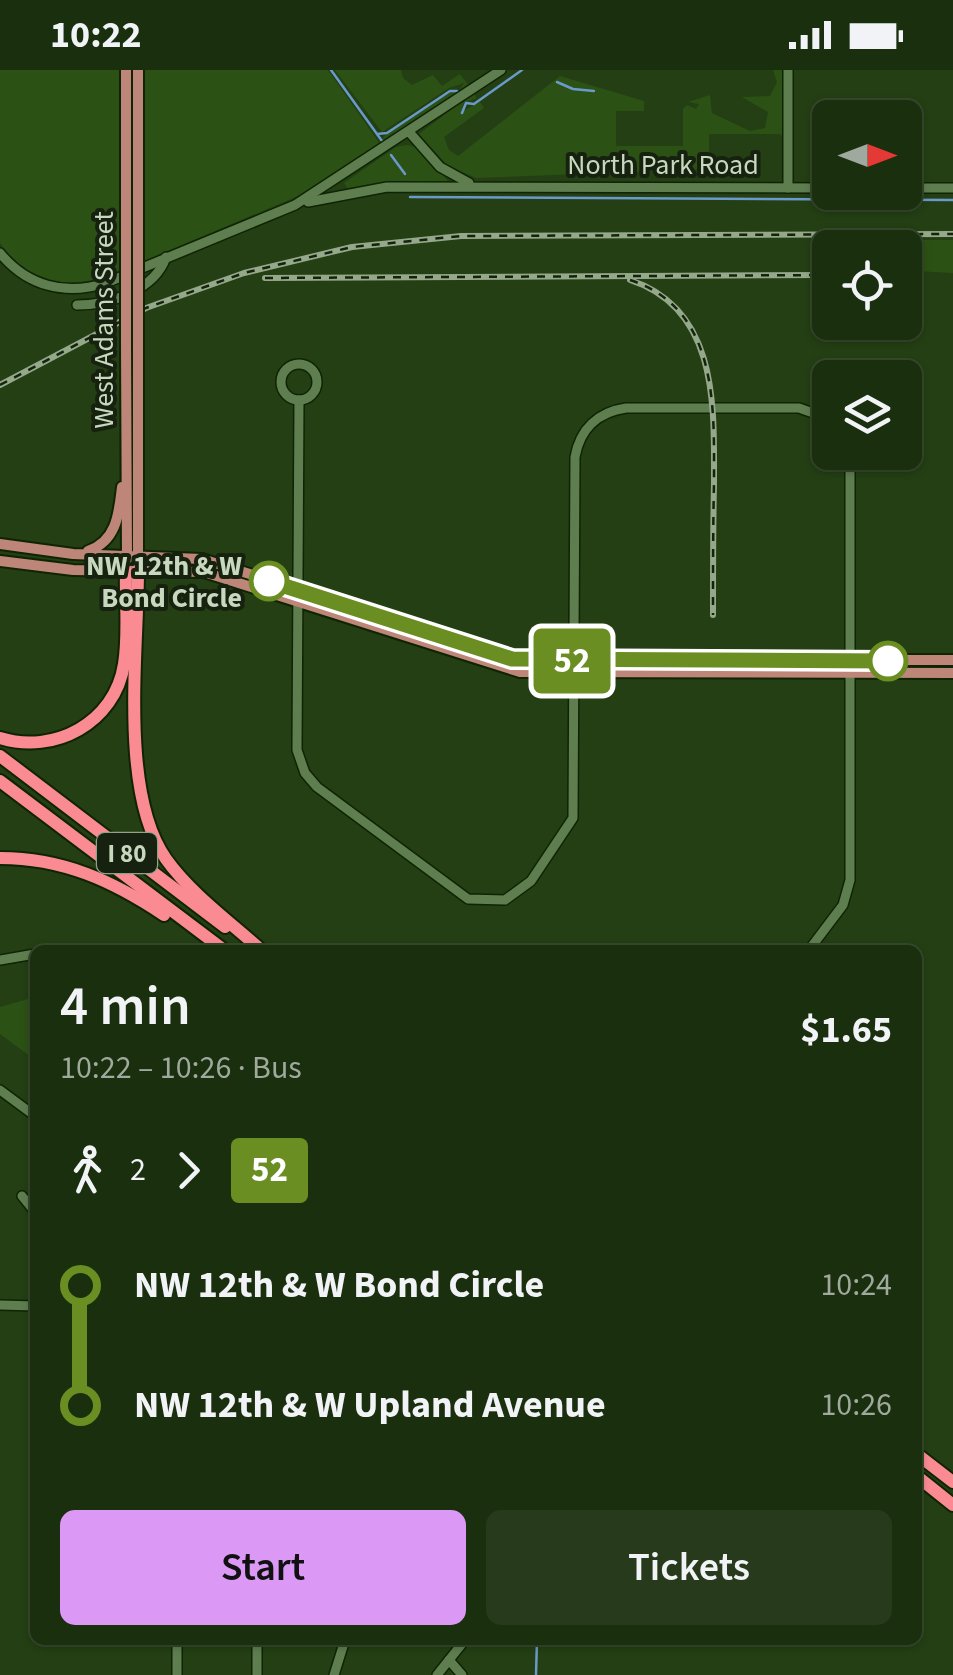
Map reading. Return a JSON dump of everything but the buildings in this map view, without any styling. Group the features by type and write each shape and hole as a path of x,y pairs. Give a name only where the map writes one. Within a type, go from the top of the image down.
{"highway":[{"path":"0,738 28,744 58,740 85,726 104,708 124,666 132,571"},
{"path":"132,571 136,763 144,814 158,846 177,874 253,945"},
{"name":"I 80","path":"0,756 251,945"},
{"name":"I 80","path":"0,781 217,945"},
{"path":"0,858 55,863 107,880 208,945"},
{"path":"922,1459 953,1482"},
{"path":"922,1481 953,1505"}],"main road":[{"name":"West Adams Street","path":"126,70 124,466 133,555"},
{"name":"West Adams Street","path":"132,571 138,340 138,70"},
{"path":"73,554 101,546 112,533 124,466"},
{"path":"0,544 73,554 202,559 510,670 852,667 953,673"},
{"path":"0,561 56,569 204,572 298,596"},
{"path":"852,667 953,660"}],"street":[{"path":"410,133 501,70"},
{"path":"788,70 788,188"},
{"name":"North Park Road","path":"295,205 410,133 457,179 496,186"},
{"name":"North Park Road","path":"0,253 34,281 68,289 106,283 295,205 359,189 812,188"},
{"path":"922,188 953,188"},
{"path":"76,305 92,304 148,284 157,278 166,257"},
{"path":"298,364 313,372 316,382 313,392 299,400 288,396 281,380 290,367 298,364"},
{"path":"299,400 298,750 308,778 462,896 480,902 505,900 531,881 573,818 575,457 589,424 614,410 799,408 812,413"},
{"path":"812,945 842,905 849,889 850,470"},
{"path":"0,960 30,955"},
{"path":"0,1090 30,1112"},
{"path":"22,1196 30,1206"},
{"path":"0,1306 30,1306"},
{"path":"177,1645 177,1675"},
{"path":"256,1645 257,1675"},
{"path":"334,1675 343,1645"},
{"path":"436,1675 461,1645"},
{"path":"449,1660 462,1675"}],"green space":[{"path":"0,70 122,70 122,269 87,281 55,282 25,270 0,243"},
{"path":"142,70 328,70 380,144 384,136 451,92 459,91 464,83 449,88 382,132 335,70 401,70 403,78 412,85 433,75 442,86 460,74 469,86 344,171 303,194 144,261"},
{"path":"773,70 784,70 784,139 780,134 709,134 709,169 476,178 447,165 419,134 473,93 477,98 464,103 461,112 480,102 484,108 444,137 449,150 458,156 560,76 644,101 644,111 616,111 616,146 683,146 683,109 687,105 696,109 699,104 688,102 710,95 712,113 750,131 765,128 768,112 742,97 770,96 777,82"},
{"path":"396,147 418,148 448,181 347,188 344,183"},
{"path":"922,240 953,240 953,273 922,271"},
{"path":"30,998 30,1056 0,1034 0,1007"}],"waterway":[{"path":"331,70 382,141"},
{"path":"462,113 466,103 474,104 522,70"},
{"path":"557,82 573,89 594,91"},
{"path":"377,134 387,133 450,91 457,91"},
{"path":"391,155 405,174"},
{"path":"410,197 953,200"},
{"path":"536,1675 537,1645"}],"railway":[{"path":"0,385 146,308 244,273 352,247 461,236 953,234"},
{"path":"265,278 812,275"},
{"path":"630,280 659,294 681,313 696,337 705,364 713,424 713,615"}],"bus line":[{"name":"52","path":"269,581 512,659 888,661"}],"place":[{"name":"NW 12th & W Bond Circle","path":"269,581"}]}
